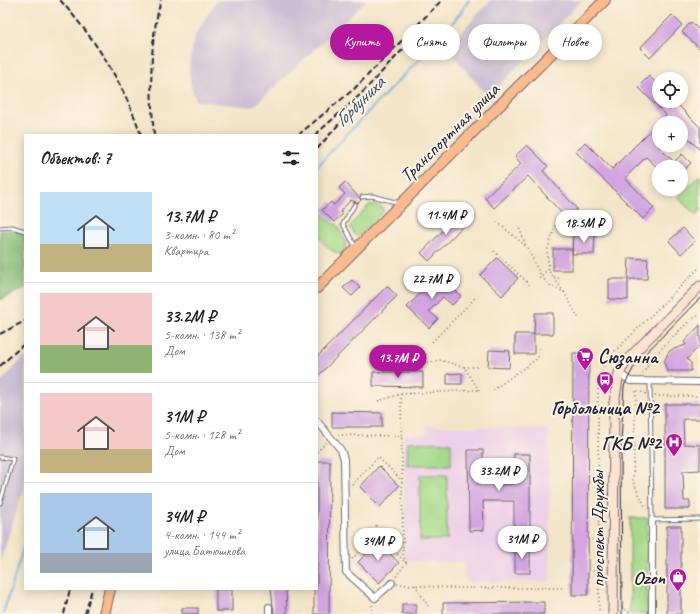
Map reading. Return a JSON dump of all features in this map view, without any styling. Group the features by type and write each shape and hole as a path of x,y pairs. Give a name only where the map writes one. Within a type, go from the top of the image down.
{"main road":[{"name":"Транспортная улица","path":"318,287 605,0"},
{"path":"619,373 640,346 700,286"},
{"name":"проспект Дружбы","path":"613,614 614,403 619,373"},
{"path":"104,614 110,590"}],"street":[{"path":"619,373 627,379 639,381 700,382"},
{"path":"318,422 343,454 345,492 345,566 348,574 372,597 378,597 392,583"},
{"path":"652,520 652,614"}],"lane":[{"path":"362,197 372,196 401,203"},
{"path":"355,204 343,224 357,248"},
{"path":"0,228 12,227 24,231"},
{"path":"650,382 652,520 700,519"},
{"path":"0,457 13,459 0,503"}],"path":[{"path":"558,218 547,252 549,267 579,319"},
{"path":"497,222 527,247"},
{"path":"518,225 541,276 549,285 564,292"},
{"path":"494,251 531,286"},
{"path":"539,278 549,267"},
{"path":"554,277 561,279"},
{"path":"432,342 476,298"},
{"path":"636,390 639,381 653,357 690,320 700,315"},
{"path":"493,390 538,358 539,346"},
{"path":"426,354 425,364 440,360 464,367 480,367"},
{"path":"378,401 401,394 479,390 464,367"},
{"path":"401,394 403,554 406,563"},
{"path":"318,451 329,436 401,436"},
{"path":"345,492 378,457 402,481"},
{"path":"376,525 378,534 406,563"},
{"path":"345,566 378,534"},
{"path":"392,583 406,563"},
{"path":"392,583 452,588 565,588"},
{"path":"415,585 428,606"},
{"path":"372,597 372,614"},
{"path":"622,607 632,614"}],"shaded area":[{"path":"217,0 367,0 341,24 330,24 330,35 253,107 196,101 190,83 189,70 192,47 196,33"},
{"path":"491,0 582,0 559,24 548,24 548,35 540,43 540,24 469,24"},
{"path":"468,25 468,60 524,60 488,97 457,60 460,60 460,34"},
{"path":"24,357 24,488 0,562 0,383"},
{"path":"426,426 547,429 549,435 550,581 466,582 465,562 407,561 404,554 404,434 426,434"}],"green space":[{"path":"700,175 700,211 696,215 678,198 680,196 688,196 688,188"},
{"path":"370,204 382,207 384,211 357,237 350,226"},
{"path":"320,211 334,224 337,224 346,243 343,253 339,254 332,251 321,240 318,235 318,214"},
{"path":"13,230 24,235 24,288 0,300 0,231"},
{"path":"408,442 451,443 451,465 407,465"},
{"path":"420,475 447,475 447,540 420,540"},
{"path":"630,518 647,518 647,614 630,614"}],"building":[{"path":"672,15 682,25 650,58 640,48"},
{"path":"691,22 700,31 700,49 682,32"},
{"path":"649,76 652,79 652,101 638,87"},
{"path":"659,108 681,108 700,127 700,150 688,138 688,116 665,116 666,115"},
{"path":"652,129 652,152 664,152 672,160 652,160 652,162 646,157 625,178 654,208 643,219 576,152 585,142 612,169"},
{"path":"527,145 548,166 543,171 577,209 566,218 528,176 494,208 485,198 521,164 515,156"},
{"path":"682,154 688,160 676,160"},
{"path":"345,182 361,200 358,203 351,200 340,211 343,214 334,222 322,210 331,202 334,205 345,194 339,188"},
{"path":"463,210 471,218 429,261 421,253"},
{"path":"683,228 695,241 681,254 669,241"},
{"path":"573,233 595,233 594,254 572,254"},
{"path":"553,249 572,249 572,270 553,270"},
{"path":"497,258 518,278 502,296 480,275"},
{"path":"629,258 648,259 647,279 628,279"},
{"path":"438,275 461,296 452,305 443,297 429,311 438,319 429,328 407,307"},
{"path":"609,279 628,279 628,300 609,299"},
{"path":"352,280 360,288 352,296 343,288"},
{"path":"387,286 397,296 318,376 318,356"},
{"path":"535,313 553,313 553,334 534,334"},
{"path":"700,325 700,345 687,359 691,363 691,371 667,371 664,362 668,353 671,350 686,345 684,342"},
{"path":"515,334 534,334 534,354 515,354"},
{"path":"489,350 510,351 509,368 488,367"},
{"path":"573,353 589,353 588,595 572,595"},
{"path":"373,372 423,372 423,387 373,386"},
{"path":"462,373 462,384 447,384 447,374"},
{"name":"ГКБ №2","path":"665,404 700,404 700,419 683,419 684,444 700,445 700,470 683,471 684,501 690,501 690,509 665,509"},
{"path":"332,412 382,413 382,427 332,427"},
{"path":"468,450 483,450 483,484 514,484 514,454 530,454 530,532 514,533 514,501 483,501 484,530 469,531"},
{"path":"318,461 330,461 329,614 314,614 314,590 318,590"},
{"path":"379,466 399,486 380,507 360,487"},
{"path":"667,526 681,526 681,614 667,614"},
{"path":"378,542 399,563 379,583 358,562"},
{"path":"515,548 530,548 530,573 515,573"},
{"path":"216,590 232,590 232,611 216,611"},
{"path":"271,590 286,590 287,614 274,614"},
{"path":"544,602 544,614 443,614 443,603"},
{"path":"402,604 416,604 416,614 402,614"},
{"path":"182,608 198,608 198,614 182,614"}],"waterway":[{"name":"Горбуниха","path":"318,166 357,123 436,42 454,22 469,0"},
{"name":"Горбуниха","path":"3,614 24,545"}],"tram line":[{"path":"622,614 621,445 624,386 636,363 700,298"}],"railway":[{"path":"60,0 73,15 108,63 126,98 141,134"},
{"path":"154,134 151,84 152,50 161,0"},
{"path":"299,134 354,89 442,0"},
{"path":"316,134 361,94 402,50"},
{"path":"318,148 353,108"},
{"path":"0,334 24,322"},
{"path":"0,366 24,344"},
{"path":"64,614 70,590"},
{"path":"85,614 92,590"}],"place":[{"name":"Сюзанна","path":"585,371"},
{"name":"Горбольница №2","path":"605,395"},
{"name":"ГКБ №2","path":"674,457"},
{"name":"Ozon","path":"678,592"}]}
